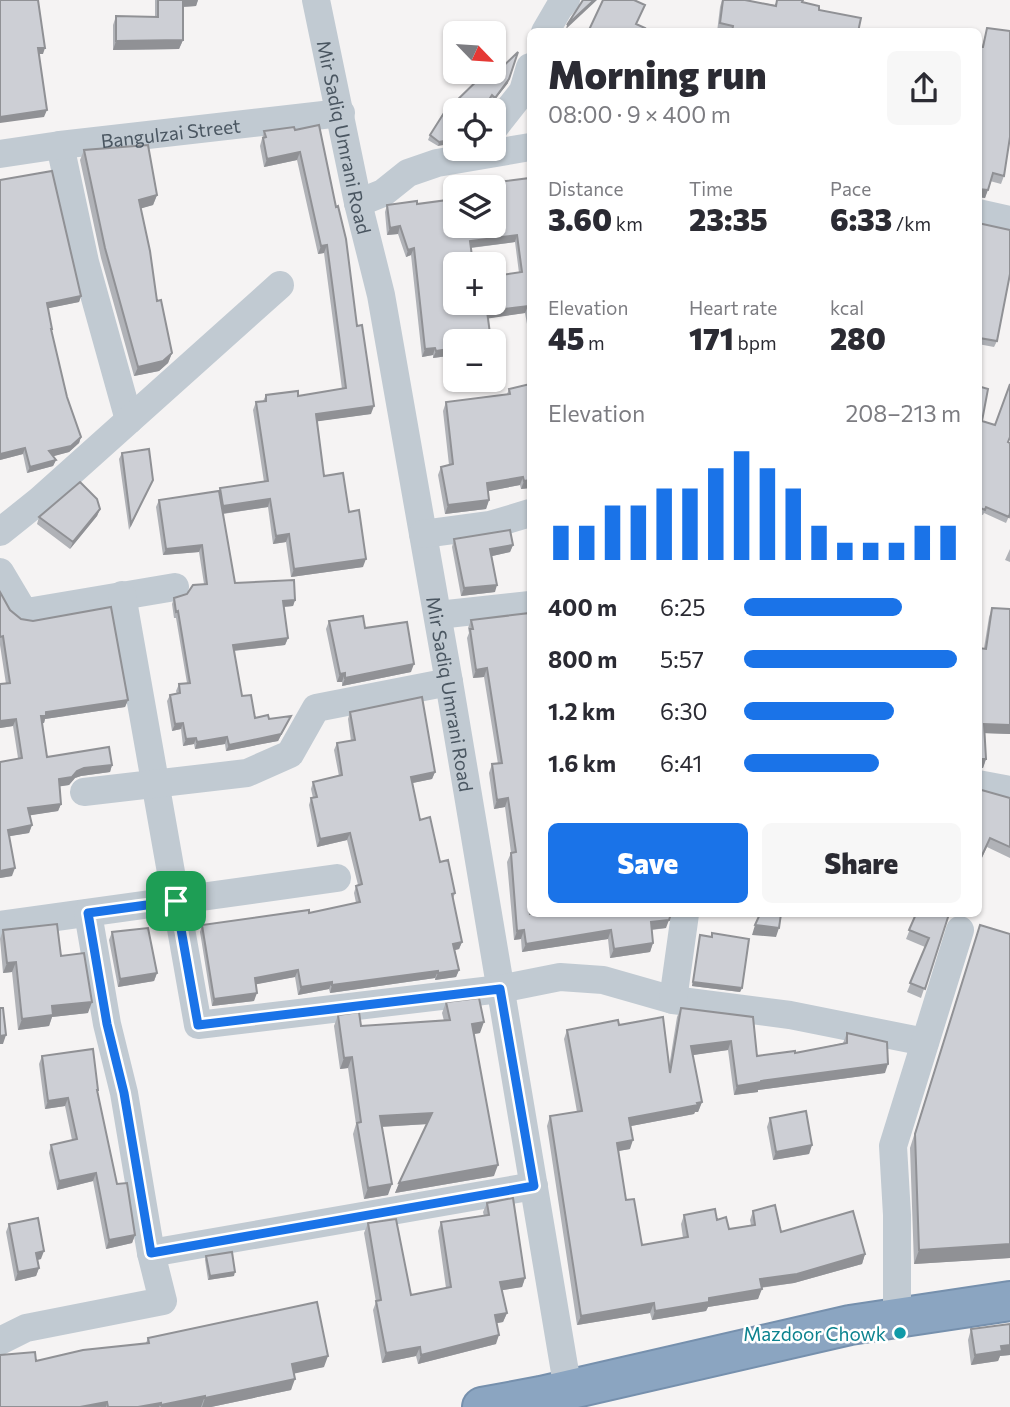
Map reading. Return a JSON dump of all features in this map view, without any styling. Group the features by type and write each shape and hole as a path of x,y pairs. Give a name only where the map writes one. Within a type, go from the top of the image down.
{"highway":[{"path":"482,1407 551,1398 850,1325 1010,1301"}],"street":[{"name":"Mir Sadiq Umrani Road","path":"316,0 358,203 381,295 534,1186 551,1398"},
{"path":"547,28 566,0"},
{"path":"506,113 523,92 527,78"},
{"name":"Bangulzai Street","path":"0,154 341,113"},
{"path":"60,145 85,262 130,420"},
{"path":"506,150 527,147"},
{"path":"358,203 383,192 408,173 445,161"},
{"path":"982,215 1010,220"},
{"path":"0,532 40,500 280,285"},
{"path":"423,534 490,524 527,514"},
{"path":"0,572 22,609 27,611 175,587"},
{"path":"122,595 198,1025 500,989 560,977 603,980 673,1000 790,1015 925,1042"},
{"path":"438,615 527,605"},
{"path":"84,792 247,773 289,754 316,708 449,682"},
{"path":"982,785 1010,790"},
{"path":"0,925 337,878"},
{"path":"0,1341 26,1328 163,1301 151,1253 124,1093 107,1024 88,913"},
{"path":"673,1000 685,917"},
{"path":"897,1318 897,1215 893,1146 960,930"},
{"path":"151,1253 534,1186"}],"building":[{"path":"0,0 38,0 45,48 38,48 47,110 0,117"},
{"path":"158,0 183,0 183,40 116,41 116,16 158,17"},
{"path":"583,0 594,0 567,25"},
{"path":"603,0 634,0 645,5 636,24 645,28 590,28"},
{"path":"723,0 745,0 776,6 777,0 803,0 802,2 819,6 819,10 861,18 859,28 733,28 720,23"},
{"path":"987,28 1010,31 1010,137 1004,176 993,173 988,190 982,189 983,47"},
{"path":"518,52 506,83 506,64"},
{"path":"474,84 505,84 495,98 492,95 490,98 459,98"},
{"path":"443,114 443,141 439,142 430,135"},
{"path":"319,125 336,207 338,206 346,239 357,326 362,325 374,406 316,414 324,476 343,473 349,512 359,510 366,559 294,569 289,534 276,536 270,499 223,506 220,488 268,481 256,402 266,401 266,395 298,391 298,396 346,388 327,245 321,246 300,152 267,159 263,138 266,137 264,131 294,127 295,130"},
{"path":"148,145 157,195 139,200 157,301 161,300 172,353 163,361 138,367 105,248 84,150"},
{"path":"52,171 81,296 47,303 67,397 81,437 71,446 49,451 56,460 30,467 25,448 0,454 0,180"},
{"path":"527,178 527,306 506,309 506,274 522,272 517,235 506,236 506,181"},
{"path":"417,201 417,204 443,201 443,238 494,238 470,241 471,252 443,252 443,315 488,315 489,329 443,329 443,350 436,351 435,348 425,349 414,248 408,250 400,226 390,228 387,205"},
{"path":"982,224 1010,230 1010,274 997,341 982,338"},
{"path":"1010,384 1009,517 986,507 985,510 982,509 982,421 995,425"},
{"path":"527,385 527,480 524,481 523,477 487,483 489,500 448,505 441,467 453,464 446,402 510,394 509,389"},
{"path":"982,387 988,389 982,421"},
{"path":"149,449 153,480 131,524 122,453"},
{"path":"80,482 97,499 100,509 73,542 39,517"},
{"path":"219,491 235,583 294,580 295,600 283,601 288,638 233,645 242,696 251,695 255,718 268,715 269,719 291,716 281,734 229,745 227,737 197,742 196,738 186,739 183,723 175,724 170,695 180,693 179,684 190,683 174,598 187,594 193,585 207,584 202,545 166,549 159,500"},
{"path":"510,530 513,545 490,549 497,585 464,588 454,539"},
{"path":"0,592 10,610 21,619 33,621 111,607 128,700 46,712 46,716 41,716 47,757 109,747 112,765 84,768 72,777 59,779 61,804 28,808 32,825 8,830 15,868 0,871 0,762 22,758 16,719 0,721 0,684 10,683 3,636 0,637"},
{"path":"992,608 1010,609 1010,725 984,724 986,759 982,759 982,648 986,649"},
{"path":"527,613 527,917 670,917 669,920 651,922 653,943 614,949 611,930 526,944 524,930 517,931 511,853 516,852 508,798 497,800 492,764 502,763 487,668 476,670 471,620"},
{"path":"363,616 365,628 407,622 414,664 345,678 345,673 340,674 329,621"},
{"path":"422,697 435,772 411,777 420,820 430,817 440,862 448,860 462,942 453,944 459,970 301,987 298,970 255,978 257,993 214,999 202,925 309,910 309,913 360,902 356,886 362,884 350,833 320,839 311,798 317,797 313,782 342,775 337,743 355,740 350,712"},
{"path":"982,790 1010,798 1010,847 990,838 982,855"},
{"path":"759,917 781,917 779,928 755,925"},
{"path":"915,917 948,917 925,989 910,983 929,938 909,930"},
{"path":"57,924 61,956 84,953 92,1002 52,1006 53,1015 22,1019 16,962 7,963 3,930"},
{"path":"980,925 1010,934 1010,1244 919,1250 915,1134"},
{"path":"148,928 157,973 120,979 112,932"},
{"path":"712,933 749,939 742,988 693,982 700,935 712,937"},
{"path":"479,998 484,1022 472,1024 498,1165 399,1183 432,1113 380,1116 392,1184 368,1188 357,1123 361,1122 352,1057 344,1058 338,1015 359,1012 361,1026 450,1020 446,1002"},
{"path":"0,1008 3,1008 6,1035 0,1036"},
{"path":"681,1008 753,1017 757,1056 795,1053 847,1043 847,1033 887,1042 888,1064 737,1086 731,1041 691,1046 702,1102 629,1118 633,1140 617,1143 626,1200 634,1199 642,1245 688,1237 684,1215 715,1209 717,1220 726,1217 729,1229 755,1225 753,1211 775,1205 781,1232 853,1211 865,1254 797,1274 760,1279 762,1289 709,1298 709,1302 655,1311 654,1303 581,1316 550,1116 582,1111 567,1030 618,1020 619,1025 663,1017 670,1073"},
{"path":"93,1049 97,1090 117,1184 127,1183 135,1235 109,1240 96,1173 59,1181 51,1145 77,1139 68,1098 48,1101 42,1056"},
{"path":"806,1111 812,1145 776,1152 770,1118"},
{"path":"513,1198 525,1278 500,1282 507,1313 495,1315 499,1335 421,1355 420,1347 386,1353 376,1301 381,1300 368,1223 396,1219 411,1295 451,1287 441,1222 489,1215 487,1203"},
{"path":"38,1218 44,1251 36,1253 39,1268 18,1272 9,1224"},
{"path":"232,1252 235,1272 210,1276 206,1256"},
{"path":"317,1302 328,1356 292,1364 295,1379 161,1405 108,1407 107,1402 80,1407 0,1407 0,1355 35,1352 36,1361 83,1350 149,1343 148,1338"},
{"path":"1010,1324 1010,1345 1001,1346 1002,1351 975,1355 971,1329"}],"place":[{"name":"Mazdoor Chowk","path":"900,1333"}],"route":[{"path":"176,901 198,1025 500,989 534,1186 151,1253 124,1093 107,1024 88,913 176,901"}]}
